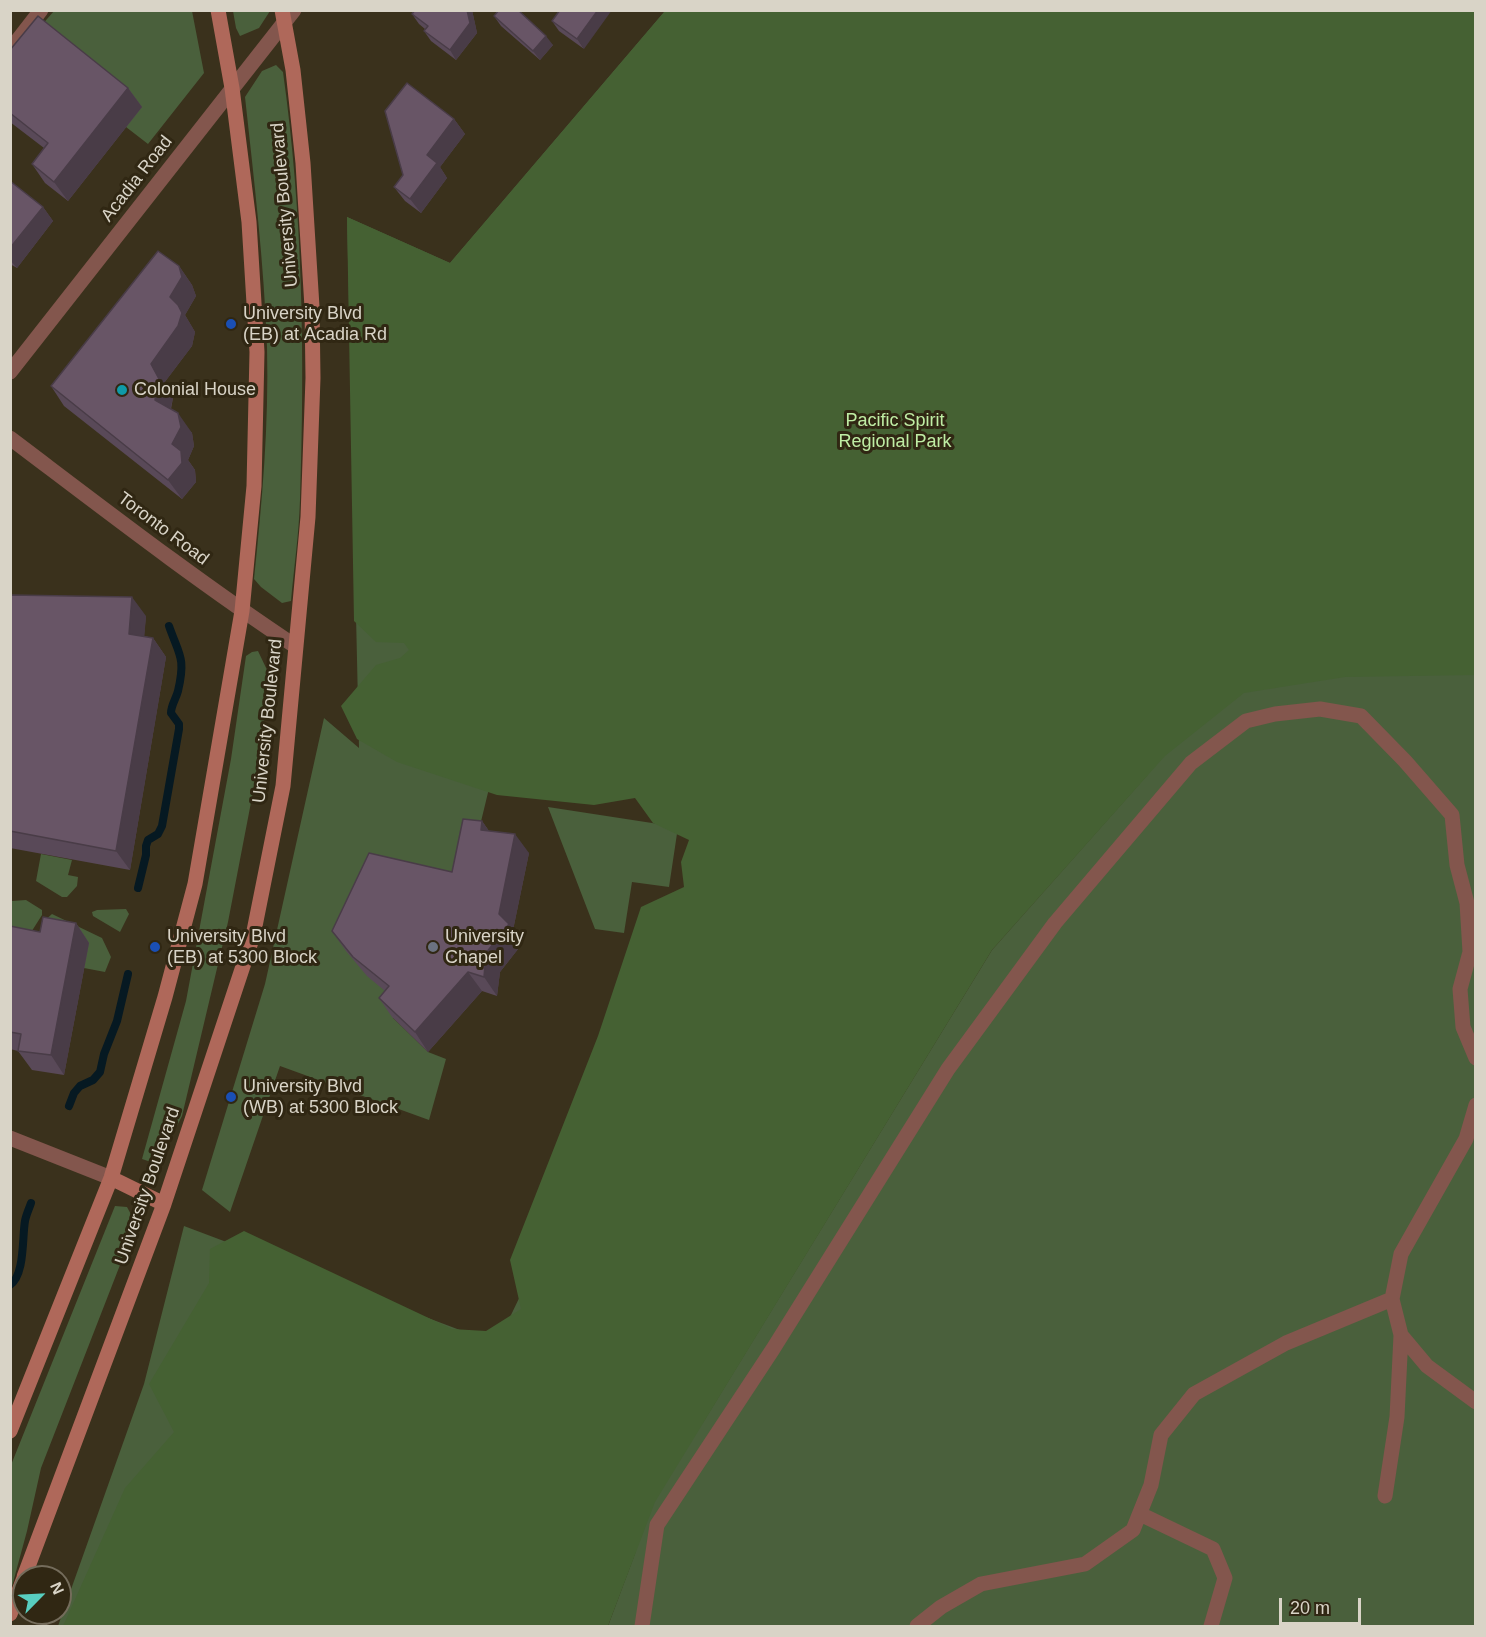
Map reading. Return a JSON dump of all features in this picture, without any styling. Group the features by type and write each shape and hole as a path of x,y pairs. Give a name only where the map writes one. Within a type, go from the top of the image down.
{"main road":[{"name":"University Boulevard","path":"10,1431 111,1178 165,998 195,884 242,611 254,486 257,352 249,222 232,88 218,10"},
{"name":"University Boulevard","path":"29,1565 164,1204 253,936 283,786 295,646 303,585 312,448 312,307 303,163 287,15"},
{"path":"111,1178 164,1204"}],"street":[{"path":"10,50 41,10"},
{"name":"Acadia Road","path":"10,372 287,15"},
{"name":"Toronto Road","path":"10,438 147,542 242,611 295,646"},
{"path":"642,1626 657,1525 773,1349 948,1068 1055,923 1191,764 1246,721 1275,714 1320,709 1361,716 1405,760 1452,814 1457,865 1467,903 1470,952 1460,989 1463,1027 1476,1058"},
{"path":"1385,1496 1397,1417 1401,1335 1392,1299 1401,1254 1466,1139 1476,1105"},
{"path":"10,1138 111,1178"},
{"path":"917,1626 941,1607 981,1584 1085,1564 1133,1530 1151,1485 1161,1435 1194,1394 1286,1343 1392,1299"},
{"path":"1401,1335 1427,1366 1476,1402"},
{"path":"1140,1514 1213,1549 1225,1578 1211,1626"}],"green space":[{"path":"233,10 270,11 259,28 240,36"},
{"path":"54,11 192,11 204,73 148,144 126,127 40,27"},
{"name":"Pacific Spirit Regional Park","path":"665,11 1475,11 1475,1626 608,1626 636,1551 593,1626 58,1626 72,1625 72,1587 144,1384 184,1226 497,1344 726,869 711,810 493,772 477,838 402,1005 393,1018 428,1052 446,1059 429,1120 280,1066 230,1212 202,1190 265,984 324,718 359,748 347,217 450,263","holes":["1150,772 992,950 702,1424 914,1016"]},
{"name":"Pacific Spirit Regional Park","path":"665,11 1475,11 1475,675 1345,677 1244,693 1165,756 992,950 655,1502 608,1626 63,1626 72,1625 72,1606 125,1488 174,1432 149,1384 209,1283 210,1249 244,1231 452,1329 486,1331 521,1309 510,1260 598,1036 641,907 684,887 681,862 689,840 653,823 635,798 594,805 497,795 397,762 357,739 341,706 376,665 400,658 409,650 404,643 376,642 354,621 347,217 450,263"},
{"path":"276,65 283,72 290,125 298,232 302,339 299,525 291,601 282,603 254,579 266,434 267,347 261,253 245,97 262,71"},
{"path":"258,651 268,672 269,690 253,792 228,922 182,1116 163,1153 151,1162 142,1159 186,1001 231,759 246,656"},
{"path":"548,807 678,827 669,887 632,882 624,933 595,929"},
{"path":"41,854 72,860 68,875 78,877 77,886 67,897 62,897 36,881"},
{"path":"26,900 42,910 42,915 23,945 11,943 10,903"},
{"path":"126,909 129,914 120,932 93,916 92,912 97,910"},
{"path":"52,914 102,938 111,957 105,972 84,968 43,922"},
{"path":"115,1206 127,1207 134,1220 120,1265 41,1468 18,1565 12,1565 11,1590 11,1465"}],"building":[{"path":"415,10 467,10 470,23 450,50 424,31 428,26 412,14"},
{"path":"499,10 518,10 546,36 533,51 494,16"},
{"path":"560,10 598,10 577,39 552,21"},
{"path":"38,16 128,88 54,182 32,164 48,143 10,113 10,50"},
{"path":"407,83 454,119 427,155 437,163 410,199 394,187 403,175 385,111"},
{"path":"10,181 43,207 10,248"},
{"name":"Colonial House","path":"158,251 179,266 182,277 170,297 182,313 178,326 151,364 159,379 155,400 178,413 181,427 172,444 181,451 182,463 168,480 51,386"},
{"path":"10,595 132,597 129,634 153,638 116,851 10,831"},
{"name":"University Chapel","path":"463,819 482,821 481,830 515,834 499,914 509,924 486,953 484,977 468,972 415,1032 379,998 389,986 353,957 332,931 369,853 452,872"},
{"path":"43,917 76,923 51,1055 18,1051 21,1034 10,1032 10,926 40,932"}],"waterway":[{"path":"138,888 148,840 158,834 162,826 179,729 179,724 171,713 178,691 181,663 169,626"},
{"path":"69,1106 74,1093 80,1086 93,1080 100,1072 104,1054 117,1021 128,974"},
{"path":"10,1285 15,1280 21,1265 25,1221 31,1203"}],"place":[{"name":"University Blvd (EB) at Acadia Rd","path":"231,324"},
{"name":"Colonial House","path":"122,390"},
{"name":"University Blvd (EB) at 5300 Block","path":"155,947"},
{"name":"University Chapel","path":"433,947"},
{"name":"University Blvd (WB) at 5300 Block","path":"231,1097"}]}
